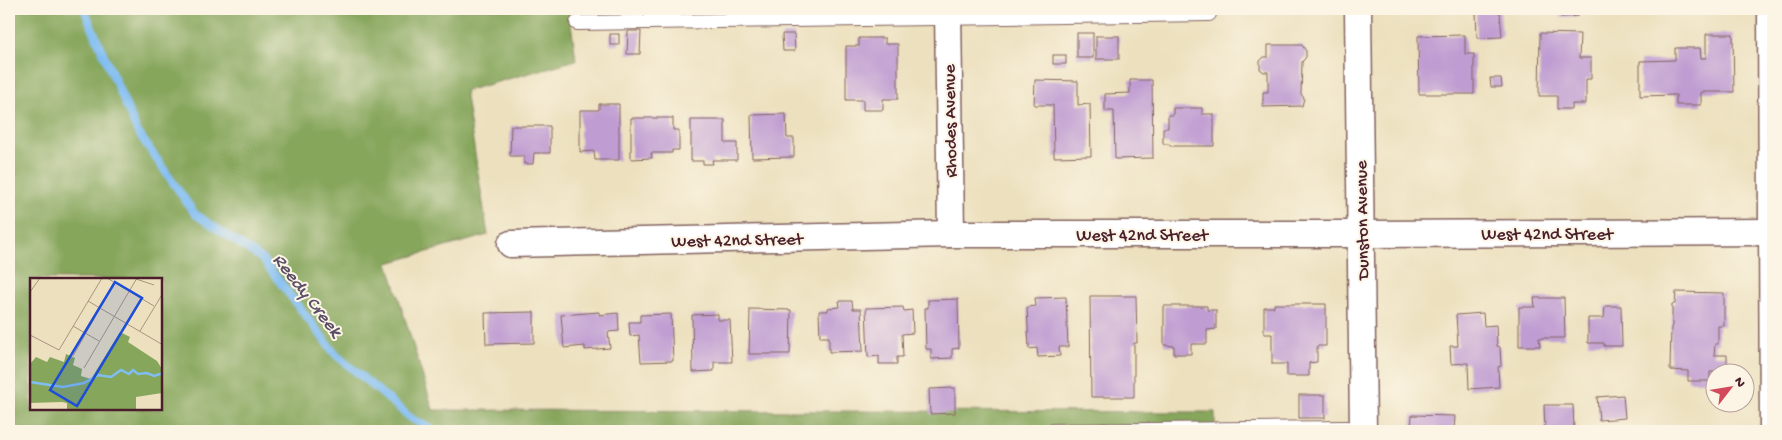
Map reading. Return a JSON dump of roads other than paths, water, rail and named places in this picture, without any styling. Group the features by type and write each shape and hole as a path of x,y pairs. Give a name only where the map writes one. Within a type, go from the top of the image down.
{"street":[{"name":"Dunston Avenue","path":"1358,9 1363,431"},
{"path":"1771,9 1773,431"},
{"name":"Rhodes Avenue","path":"948,13 951,234"},
{"name":"West 42nd Street","path":"511,244 951,234 1772,232"}],"lane":[{"path":"577,23 948,13 1209,14"},
{"path":"1053,431 1347,428 1356,431"}],"waterway":[{"name":"Reedy Creek","path":"84,9 137,131 195,214 262,259 336,355 412,419 436,431"}]}
